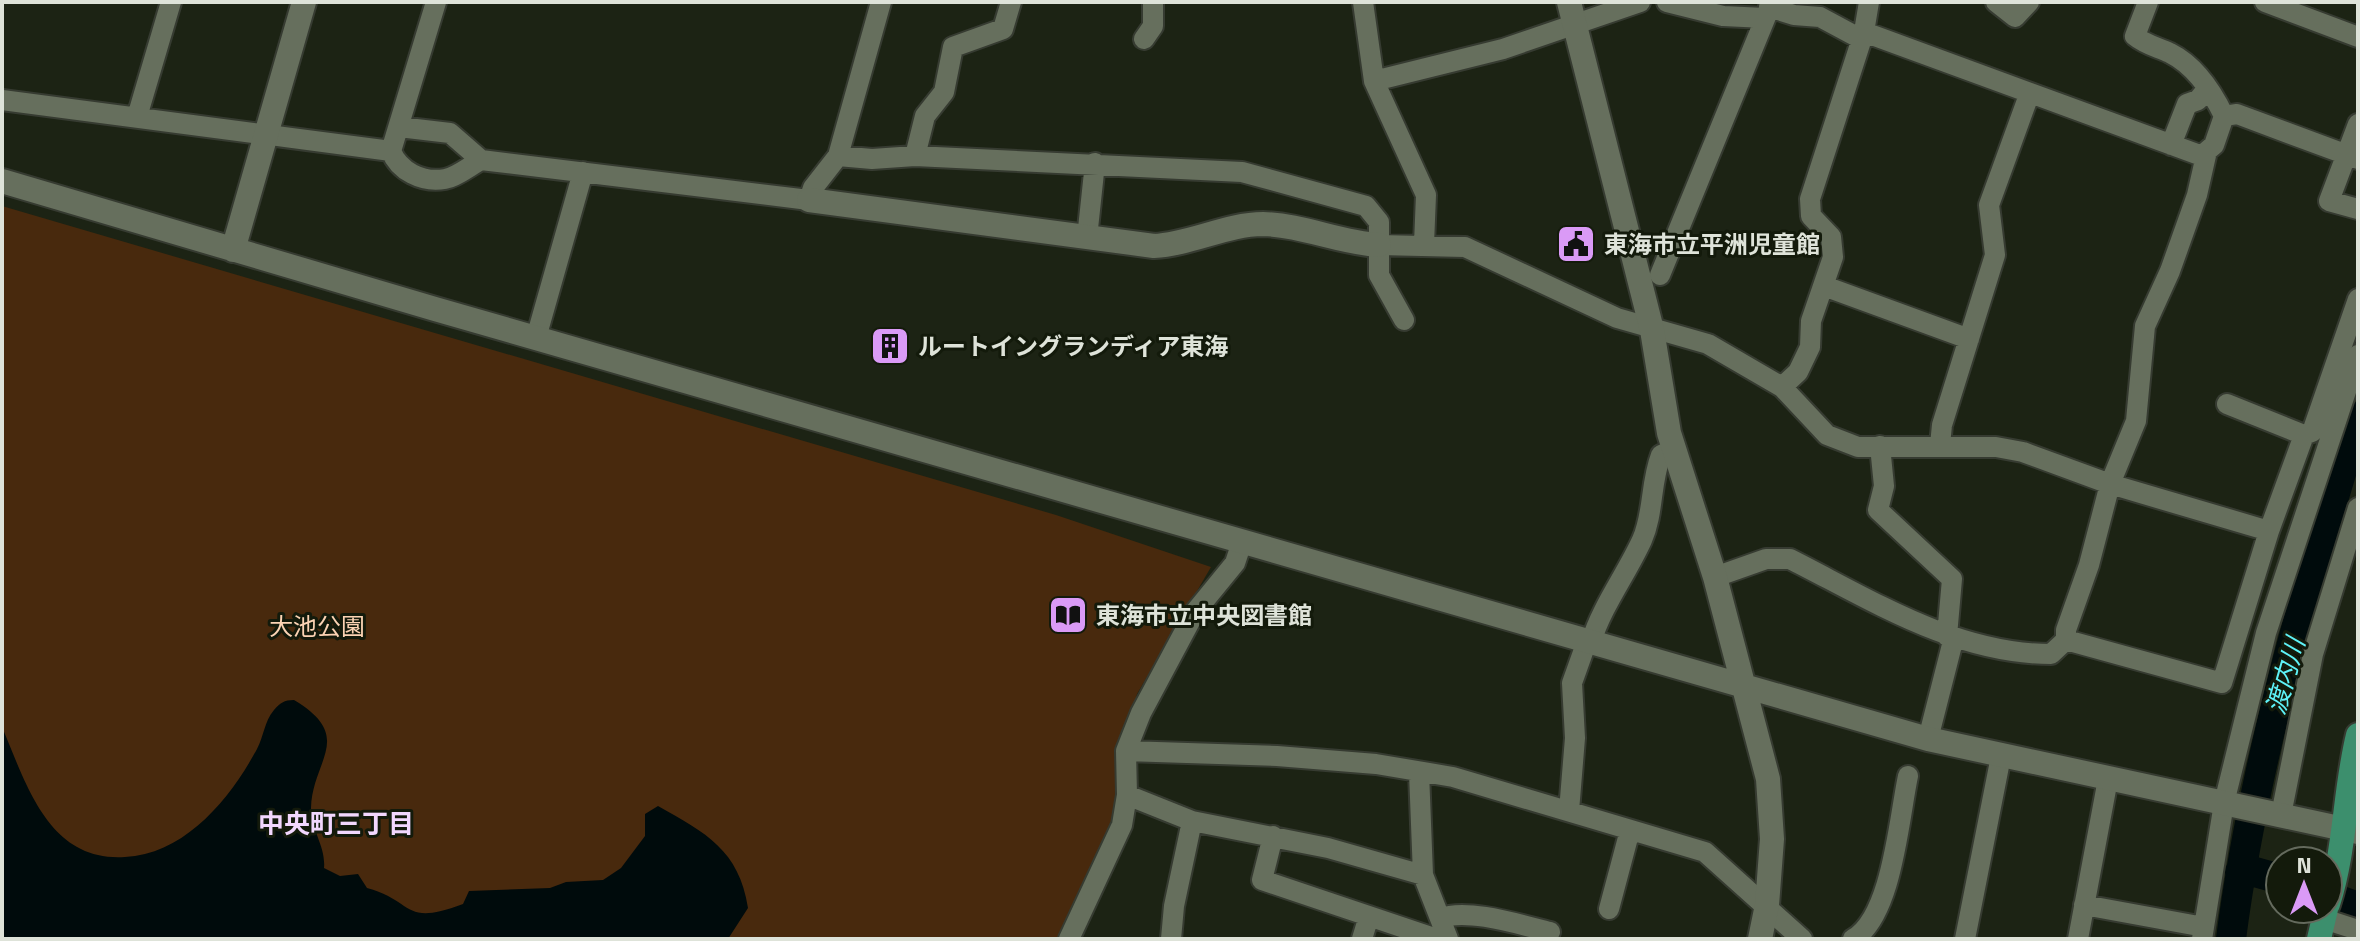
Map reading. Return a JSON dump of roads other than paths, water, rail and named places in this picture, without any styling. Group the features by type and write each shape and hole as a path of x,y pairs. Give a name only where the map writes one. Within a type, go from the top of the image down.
{"main road":[{"path":"2352,831 2346,783 2358,735"},
{"path":"2344,855 2358,806"}],"street":[{"path":"137,117 171,2"},
{"path":"233,250 304,2"},
{"path":"436,2 391,151 397,165 408,174 445,179 481,160"},
{"path":"809,200 813,188 838,156 881,2"},
{"path":"915,156 925,116 944,92 953,47 1003,29 1011,2"},
{"path":"1144,39 1153,26 1153,2"},
{"path":"1363,2 1374,81 1424,185 1424,244"},
{"path":"1374,81 1503,49 1572,12 1640,2"},
{"path":"1667,2 1723,16 1769,9 1820,17 1863,36 2205,157"},
{"path":"1782,387 1798,372 1810,347 1811,321 1833,257 1831,237 1811,216 1810,199 1863,36 1869,2"},
{"path":"1996,2 2015,17 2029,2"},
{"path":"2148,2 2135,36 2180,59 2207,89 2224,116"},
{"path":"2265,2 2358,37"},
{"path":"1660,275 1769,9"},
{"path":"1572,12 1652,330 1674,449 1715,577 1768,779 1772,839 1767,905 1760,939"},
{"path":"2171,145 2187,104 2198,100 2207,89"},
{"path":"1940,445 1942,425 1995,255 1989,205 2029,95"},
{"path":"2,100 391,151"},
{"path":"2224,116 2237,114 2352,157"},
{"path":"1715,577 1766,559 1790,559 1950,636 2025,654 2051,654 2066,640 2066,630 2089,565 2110,484 2136,421 2145,326 2156,295 2170,271 2197,195 2205,157 2214,145 2224,116"},
{"path":"2358,124 2352,157 2329,201 2358,209"},
{"path":"399,127 450,133 481,160 1087,238 1173,245 1260,224 1351,244 1451,244 1476,250 1604,312 1652,330 1708,344 1782,387 1827,435 1858,447 1940,445 1996,447 2023,452 2110,484 2269,531"},
{"path":"838,156 1095,163 1242,172 1315,190 1366,206 1379,222 1379,275 1404,320"},
{"path":"1087,238 1095,163"},
{"path":"536,338 583,172"},
{"path":"2,181 1928,739 2352,831"},
{"path":"1824,286 1969,339"},
{"path":"2227,404 2304,435 2312,432 2358,299"},
{"path":"2084,905 2203,933 2224,803 2266,633 2358,355"},
{"path":"2066,640 2222,683 2269,531 2304,435"},
{"path":"1880,446 1884,486 1878,510 1952,579 1950,636 1928,739"},
{"path":"1569,811 1575,738 1572,683 1589,642 1642,540 1651,513 1653,475 1661,455 1674,449"},
{"path":"2277,814 2313,654 2358,508"},
{"path":"1069,939 1122,825 1127,795 1126,751 1141,713 1195,612 1235,563 1242,542"},
{"path":"1126,751 1277,756 1453,777 1705,852 1802,939"},
{"path":"1965,939 2001,756"},
{"path":"1419,772 1423,875 1448,939"},
{"path":"1853,939 1863,933 1885,892 1908,776"},
{"path":"2078,939 2108,779"},
{"path":"1127,795 1192,821 1273,836 1423,875"},
{"path":"1171,939 1174,906 1192,821"},
{"path":"1609,909 1630,830"},
{"path":"1273,836 1262,880 1437,939"},
{"path":"1441,918 1450,915 1508,922 1550,932"},
{"path":"1362,939 1369,916"}],"waterway":[{"name":"渡内川","path":"2231,939 2253,806 2284,675 2358,417"},
{"path":"2240,872 2264,875"},
{"path":"2344,902 2358,907"}],"place":[{"name":"東海市立平洲児童館","path":"1576,244"},
{"name":"ルートイングランディア東海","path":"890,346"},
{"name":"東海市立中央図書館","path":"1068,615"}],"district":[{"name":"中央町三丁目","path":"336,823"}],"park label":[{"name":"大池公園","path":"317,626"}]}
